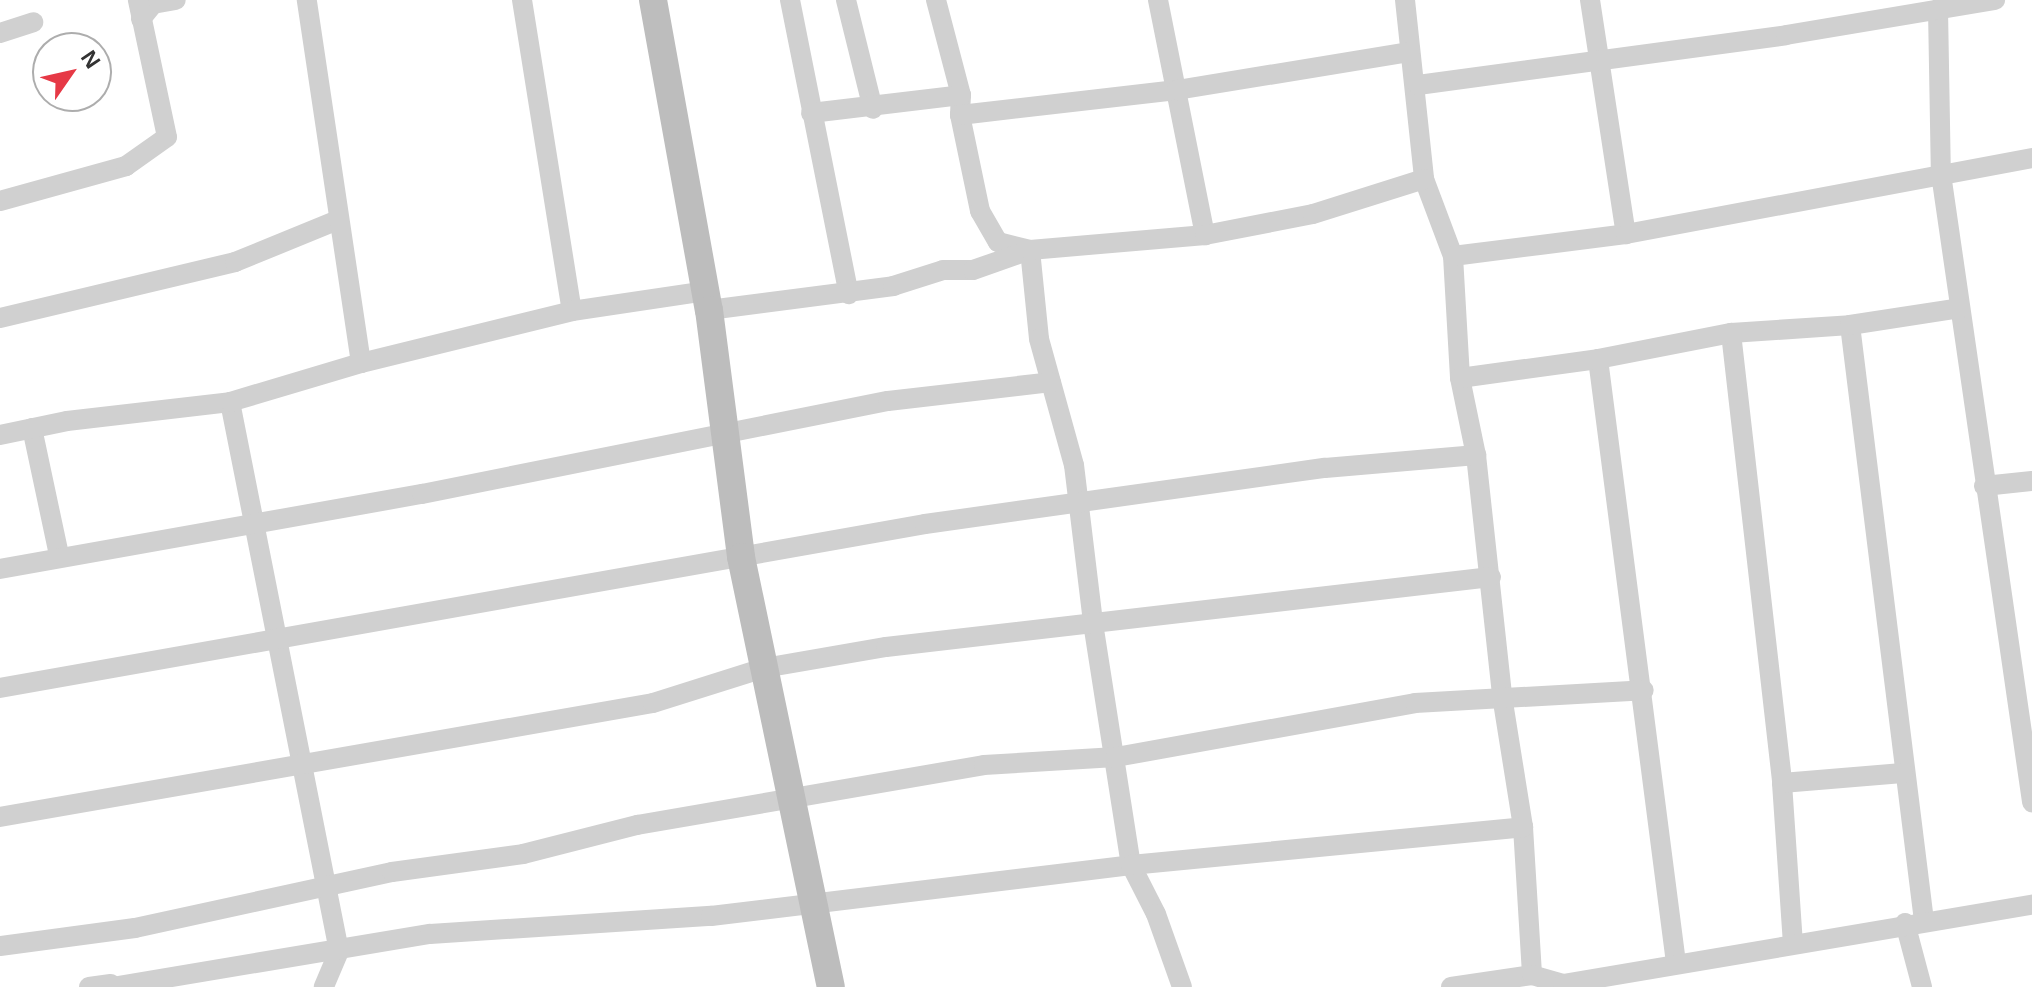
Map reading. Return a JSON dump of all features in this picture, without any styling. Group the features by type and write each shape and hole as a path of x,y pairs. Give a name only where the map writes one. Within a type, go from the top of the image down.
{"street":[{"path":"0,201 126,166 159,147 167,137 165,116 140,10 176,0"},
{"path":"307,0 361,363"},
{"path":"522,0 572,311"},
{"path":"653,0 707,300 741,557 831,987"},
{"path":"790,0 849,294"},
{"path":"846,0 873,109"},
{"path":"937,0 980,211 998,242 1030,250"},
{"path":"1158,0 1205,235"},
{"path":"1405,0 1410,52 1418,85 1424,179 1453,256 1460,378 1476,455 1503,702 1523,827 1532,975"},
{"path":"1590,0 1626,234"},
{"path":"1418,85 1995,0"},
{"path":"1938,9 1941,174 2032,802"},
{"path":"0,33 33,22"},
{"path":"811,113 1177,90 1410,52"},
{"path":"1453,256 1626,234 2032,158"},
{"path":"0,435 230,402 361,363 572,311 707,300 849,294 943,270 973,270 1030,250 1205,235 1313,214 1424,179"},
{"path":"0,318 235,262 338,220"},
{"path":"1030,250 1039,339 1074,465 1093,623 1131,865 1156,914 1182,987"},
{"path":"1460,378 1598,359 1731,333 1850,325 1960,308"},
{"path":"1850,325 1903,773 1922,987"},
{"path":"1731,333 1782,783 1793,944"},
{"path":"1598,359 1644,690 1676,963"},
{"path":"0,569 59,555 253,523 725,436 888,401 1051,382"},
{"path":"230,402 324,891 339,951 324,987"},
{"path":"32,428 59,555"},
{"path":"0,688 276,643 741,557 1077,503 1325,468 1476,455"},
{"path":"1984,486 2032,481"},
{"path":"0,817 653,703 764,668 886,647 1491,577"},
{"path":"0,946 135,928 324,891 392,872 523,854 637,825 984,765 1116,757 1415,703 1503,702 1644,690"},
{"path":"1782,783 1903,773"},
{"path":"89,987 339,951 430,934 711,916 1131,865 1523,827"},
{"path":"1451,987 1532,975 1564,986 1676,963 2032,905"}]}
